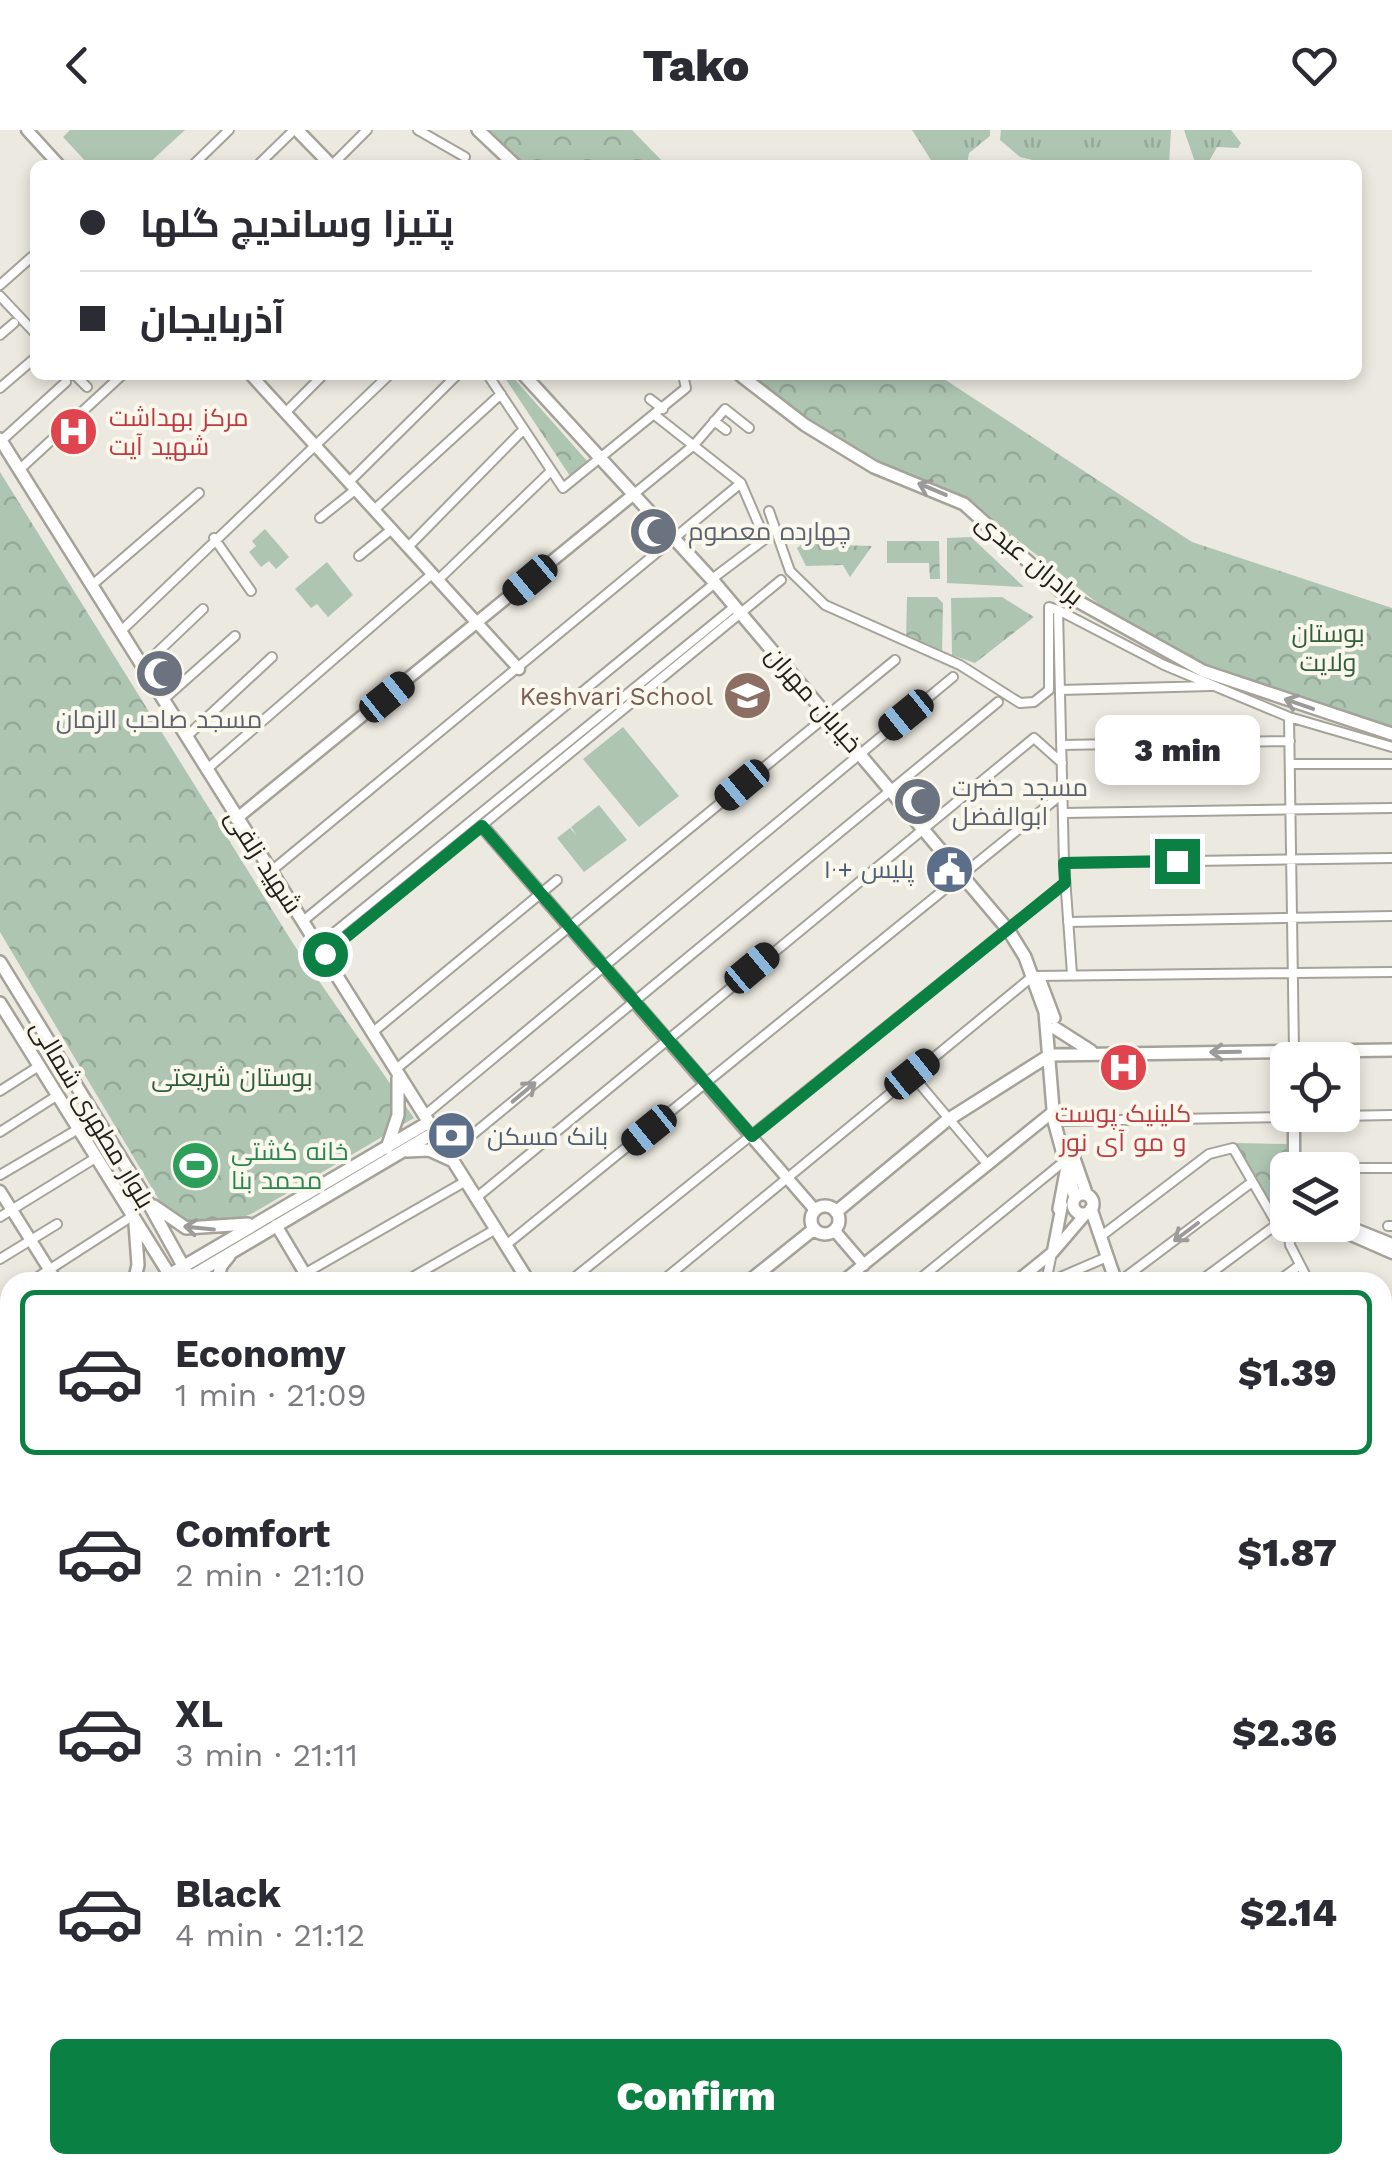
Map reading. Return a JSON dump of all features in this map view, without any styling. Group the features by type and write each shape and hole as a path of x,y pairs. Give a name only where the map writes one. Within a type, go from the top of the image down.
{"main road":[{"path":"296,130 326,160"},
{"path":"478,130 510,160"},
{"name":"خیابان مهران","path":"529,380 714,581 1008,931 1033,976 1054,1054"},
{"name":"برادران عبدی","path":"746,380 805,425 874,466 964,504 1063,593 1188,662 1392,734"},
{"name":"شهید زلفی","path":"1,440 236,819 322,949 506,1245 518,1272"},
{"name":"بلوار مطهری شمالی","path":"0,962 145,1197 176,1272"},
{"path":"1033,976 1050,1004 1055,1028 1058,1116 1069,1159 1087,1213 1114,1272"},
{"name":"بلوار مطهری شمالی","path":"1,1006 174,1272"},
{"path":"1055,1028 1095,1053"},
{"path":"1360,1052 1392,1050"},
{"path":"836,1212 828,1207 815,1210 811,1219 814,1229 822,1234 834,1230 836,1212 949,1120 1054,1054 1270,1055"},
{"path":"390,1152 399,1103 396,1069"},
{"path":"190,1272 276,1225 430,1123"},
{"path":"187,1272 262,1221 390,1152 429,1150 452,1159"},
{"path":"1059,1209 1069,1159"},
{"path":"145,1197 186,1228 229,1229 262,1221"},
{"path":"134,1214 138,1252 135,1272"},
{"path":"760,1272 814,1229"},
{"path":"220,1272 224,1260 243,1245"}],"street":[{"path":"27,130 54,160"},
{"path":"198,160 229,130"},
{"path":"263,160 296,130"},
{"path":"336,160 367,130"},
{"path":"421,131 465,156"},
{"path":"0,285 30,258"},
{"path":"0,296 30,327"},
{"path":"0,335 14,323"},
{"path":"0,388 30,362"},
{"path":"80,380 87,387"},
{"path":"20,470 117,380"},
{"path":"257,380 519,669"},
{"path":"285,412 318,380"},
{"path":"120,632 383,380"},
{"path":"320,518 452,380"},
{"path":"491,380 562,488 660,413 686,388 684,380"},
{"path":"1,440 66,382"},
{"path":"374,510 501,394"},
{"path":"303,921 765,539 741,483 694,445 650,398"},
{"path":"236,819 694,445 725,410 749,428"},
{"path":"714,421 726,430"},
{"path":"408,547 524,430"},
{"path":"206,770 435,577 551,471"},
{"path":"270,872 741,483"},
{"path":"92,586 198,493"},
{"path":"769,511 790,571 825,605 960,665 1020,702 1034,702 1049,690 1049,606 1164,665 1289,717 1392,747"},
{"path":"359,556 392,529"},
{"path":"214,538 252,591"},
{"path":"322,949 780,580"},
{"path":"142,668 203,609"},
{"path":"1058,610 1064,863 1072,974"},
{"path":"322,949 482,826 738,611"},
{"path":"162,700 235,636"},
{"path":"186,736 272,657"},
{"path":"396,1069 895,660"},
{"path":"430,1123 604,966 954,677"},
{"path":"1060,690 1215,686"},
{"path":"452,1159 634,1001 998,702"},
{"path":"1289,717 1294,1042"},
{"path":"476,1198 1034,738 1062,762"},
{"path":"1061,745 1290,740"},
{"path":"1290,764 1392,764"},
{"path":"506,1245 1062,794"},
{"path":"1063,814 1392,808"},
{"path":"482,826 815,1210"},
{"path":"1064,863 1392,858"},
{"path":"373,1032 557,880"},
{"path":"582,1272 1065,883"},
{"path":"1068,922 1392,916"},
{"path":"674,1272 1033,976 1392,972"},
{"path":"0,1091 40,1066"},
{"path":"912,1074 988,1165"},
{"path":"0,1132 58,1095"},
{"path":"855,1272 988,1165 1058,1116 1270,1115"},
{"path":"1360,1115 1392,1115"},
{"path":"0,1175 80,1128"},
{"path":"1099,1233 1209,1154 1233,1148 1270,1212"},
{"path":"0,1216 97,1157"},
{"path":"928,1272 1069,1159"},
{"path":"1360,1168 1392,1168"},
{"path":"317,1272 466,1181"},
{"path":"1131,1272 1252,1182"},
{"path":"0,1191 50,1271 134,1214"},
{"path":"1049,1272 1059,1209 1066,1198 1080,1195"},
{"path":"1028,1272 1087,1213"},
{"path":"0,1260 57,1224"},
{"path":"276,1225 303,1272"},
{"path":"421,1272 496,1229"},
{"path":"1212,1272 1270,1229"},
{"path":"834,1230 864,1265"},
{"path":"1360,1231 1392,1244"},
{"path":"1360,1239 1392,1253"},
{"path":"1290,1242 1304,1272"},
{"path":"1071,1272 1107,1257"},
{"path":"1291,1272 1300,1265"}],"green space":[{"path":"70,130 185,130 152,160 84,160 63,137"},
{"path":"487,130 632,130 661,160 518,160"},
{"path":"912,130 990,130 990,136 969,153 968,160 931,160"},
{"path":"1001,130 1171,130 1169,160 1032,160 1020,157 1000,140"},
{"path":"1184,130 1231,130 1241,143 1238,148 1217,147 1210,160 1194,160"},
{"path":"506,380 515,380 588,462 570,476"},
{"name":"بوستان ولایت","path":"758,380 946,380 1192,542 1392,608 1392,728 1205,666 1110,613 963,497 876,461 808,420"},
{"name":"بوستان شریعتی","path":"0,472 294,945 414,1118 253,1213 229,1223 188,1223 159,1200 0,932"},
{"path":"265,529 289,557 276,569 269,561 261,567 249,552 256,546 252,541"},
{"path":"971,537 1024,587 947,583 947,538"},
{"path":"887,541 939,541 940,579 930,579 929,563 887,563"},
{"path":"802,544 872,546 850,577 843,565 806,566 797,548"},
{"path":"327,562 353,595 328,617 317,604 311,608 295,589"},
{"path":"907,597 937,597 943,603 942,655 906,640"},
{"path":"1002,597 1034,617 975,663 952,655 951,598"},
{"path":"623,727 679,796 639,827 583,759"},
{"path":"599,805 627,840 584,872 557,838 570,828 577,836 571,827"},
{"path":"1234,1143 1289,1144 1289,1152 1270,1152 1270,1207"}],"place":[{"name":"مرکز بهداشت شهید آیت","path":"74,431"},
{"name":"چهارده معصوم","path":"653,531"},
{"name":"مسجد صاحب الزمان","path":"159,673"},
{"name":"Keshvari School","path":"748,696"},
{"name":"مسجد حضرت ابوالفضل","path":"917,801"},
{"name":"پلیس +۱۰","path":"949,869"},
{"name":"کلینیک پوست و مو آی نور","path":"1123,1067"},
{"name":"بانک مسکن","path":"452,1136"},
{"name":"خانه کشتی محمد بنا","path":"196,1165"}],"route":[{"path":"325,954 482,826 752,1136 1065,883 1064,863 1177,861"}]}
